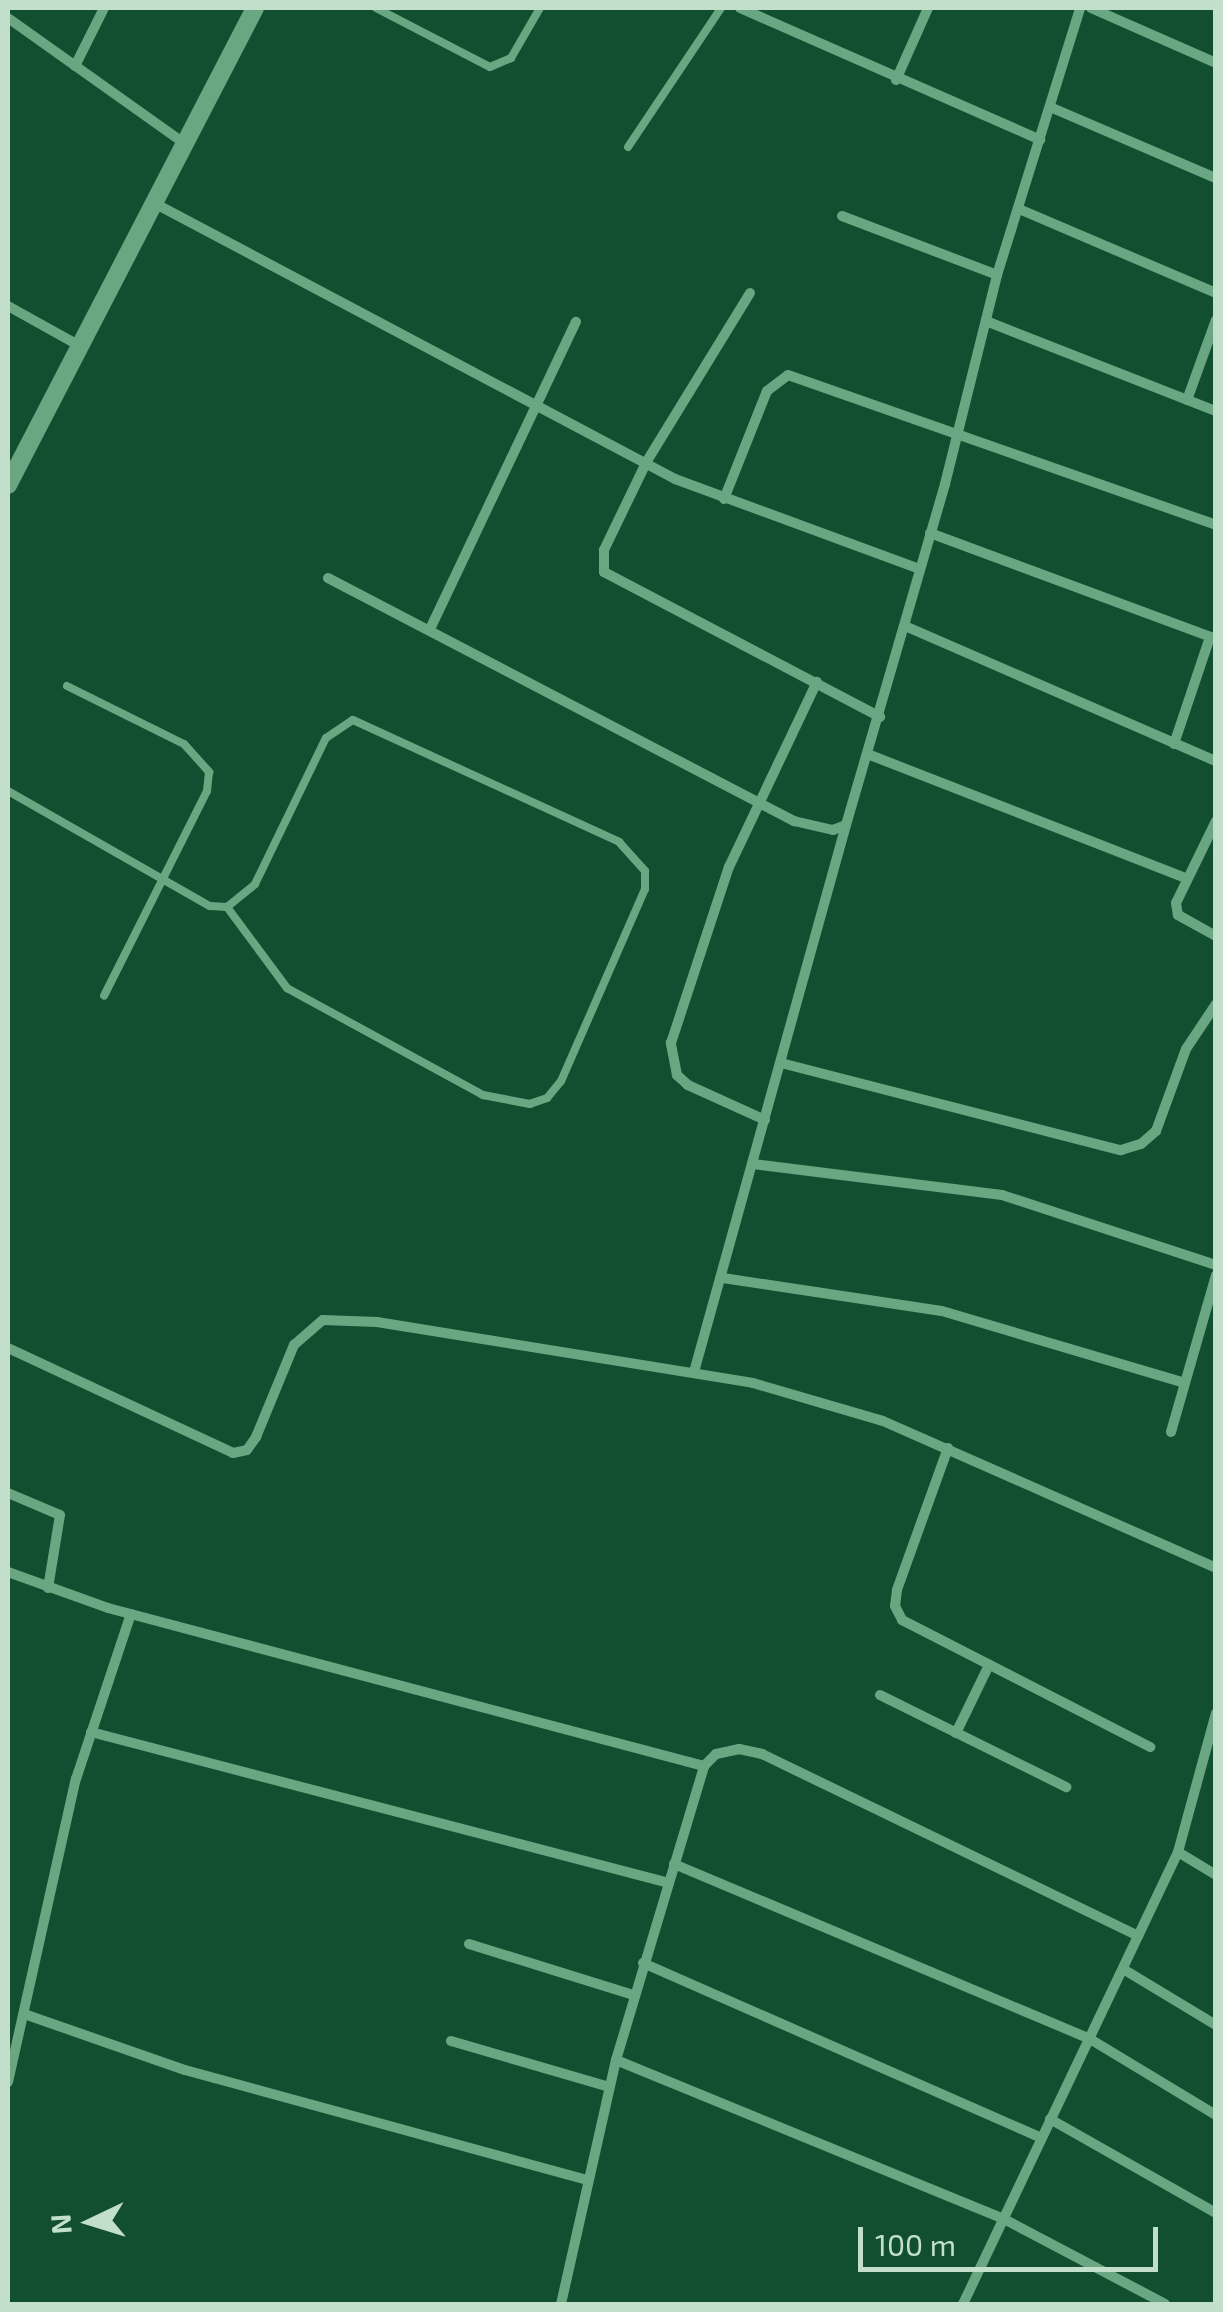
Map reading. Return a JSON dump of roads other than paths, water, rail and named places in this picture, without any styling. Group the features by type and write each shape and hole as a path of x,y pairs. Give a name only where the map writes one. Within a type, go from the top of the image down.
{"street":[{"path":"75,66 104,8"},
{"path":"9,477 255,8"},
{"path":"740,8 896,80 1040,140"},
{"path":"896,80 928,8"},
{"path":"694,1372 958,438 997,275 1080,8"},
{"path":"1091,8 1216,62"},
{"path":"8,18 185,144"},
{"path":"1050,108 1216,178"},
{"path":"154,203 646,463 724,500 920,568"},
{"path":"1019,209 1216,293"},
{"path":"842,216 997,275"},
{"path":"750,293 646,463 604,550 604,572 880,718"},
{"path":"8,306 80,346"},
{"path":"1187,400 1216,320"},
{"path":"986,321 1216,412"},
{"path":"431,627 576,322"},
{"path":"724,500 767,391 779,376 1216,525"},
{"path":"930,533 1213,638 1174,744"},
{"path":"328,578 431,627 757,800 816,828 846,825"},
{"path":"905,626 1216,761"},
{"path":"765,1120 688,1084 677,1074 672,1043 698,950 757,800 816,682"},
{"path":"870,755 1186,878"},
{"path":"1216,821 1186,878 1178,915 1216,936"},
{"path":"781,1062 1121,1150 1141,1144 1156,1130 1186,1050 1216,1004"},
{"path":"753,1164 1002,1195 1216,1266"},
{"path":"1171,1432 1216,1275"},
{"path":"723,1278 942,1312 1185,1383"},
{"path":"8,1348 233,1453 247,1450 256,1437 294,1345 323,1320 694,1372 804,1396 948,1448 1216,1568"},
{"path":"948,1448 894,1606 902,1620 1150,1746"},
{"path":"8,1493 60,1515 48,1588"},
{"path":"8,1572 131,1614 704,1766"},
{"path":"8,2082 27,2015 90,1732 131,1614"},
{"path":"956,1733 989,1666"},
{"path":"880,1695 1066,1786"},
{"path":"963,2304 1178,1852 1216,1714"},
{"path":"90,1732 669,1883"},
{"path":"561,2304 609,2087 634,1995 704,1766 716,1754 739,1748 762,1754 1138,1936"},
{"path":"1178,1852 1216,1875"},
{"path":"674,1864 1090,2040 1216,2115"},
{"path":"469,1944 634,1995"},
{"path":"643,1964 1042,2138"},
{"path":"1123,1969 1216,2025"},
{"path":"27,2015 185,2070 588,2180"},
{"path":"452,2041 609,2087"},
{"path":"616,2060 1004,2220 1165,2304"},
{"path":"1050,2119 1216,2213"}],"lane":[{"path":"376,8 490,67 511,58 540,8"},
{"path":"628,147 721,8"},
{"path":"66,686 184,744 208,772 207,791 104,996"},
{"path":"8,791 210,906 228,907 254,884 326,738 353,720 618,842 645,871 645,889 561,1081 547,1098 530,1104 484,1095 286,988 228,907"}]}
